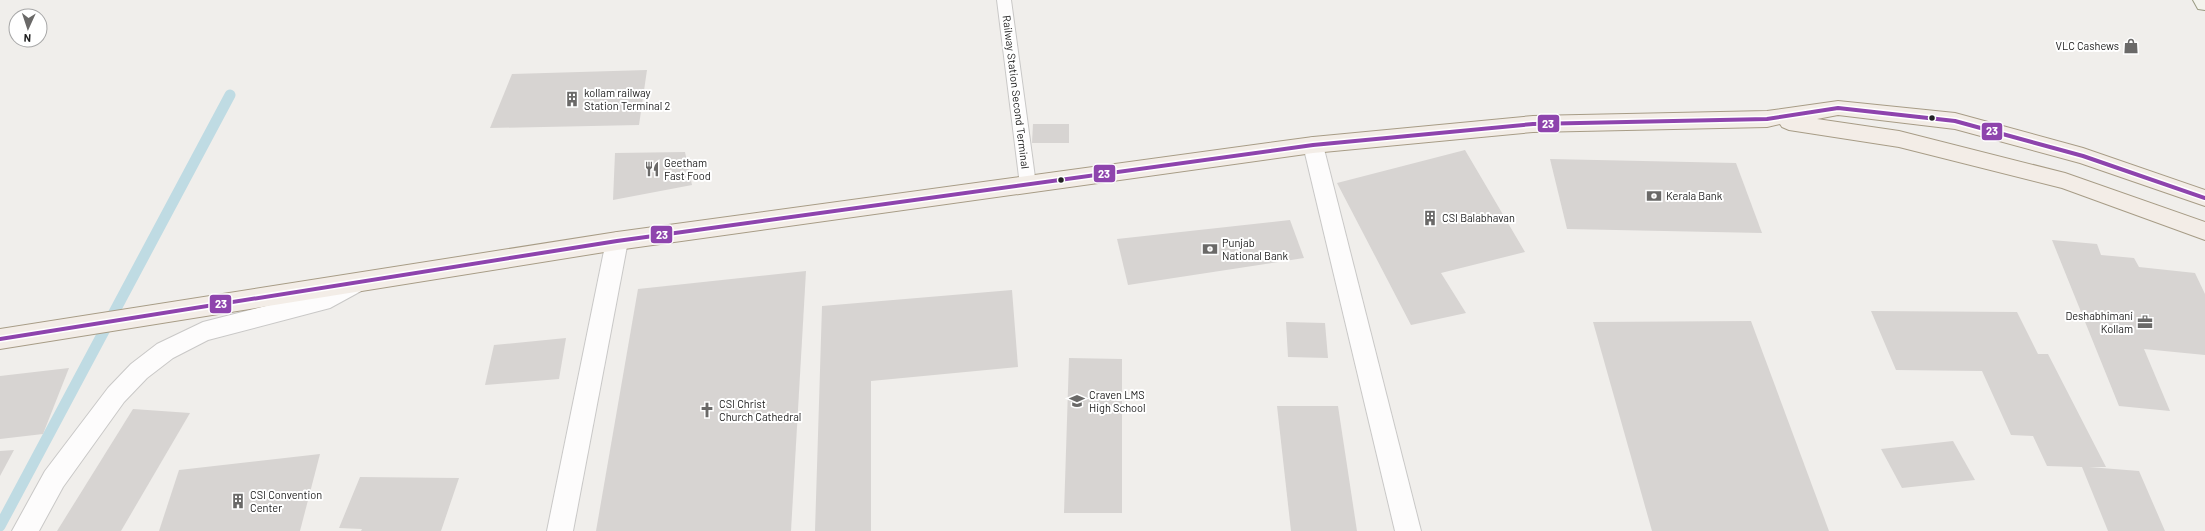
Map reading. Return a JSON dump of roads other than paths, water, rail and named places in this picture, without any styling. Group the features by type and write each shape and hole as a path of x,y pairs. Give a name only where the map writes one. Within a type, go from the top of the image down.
{"main road":[{"path":"2202,0 2205,4"},
{"path":"0,339 617,242 1028,184 1313,145 1533,124 1767,119 1838,108 1955,121 2083,156 2205,198"},
{"path":"1767,119 1899,139 2050,177 2205,231"}],"street":[{"path":"1313,145 1408,531"},
{"path":"560,531 617,242"},
{"path":"25,531 54,479 116,395 139,371 165,351 203,332 322,301 355,283"}],"lane":[{"name":"Railway Station Second Terminal","path":"1004,0 1028,184"}],"waterway":[{"path":"0,526 230,95"}],"place":[{"name":"VLC Cashews","path":"2131,46"},
{"name":"kollam railway Station Terminal 2","path":"572,99"},
{"name":"Geetham Fast Food","path":"652,169"},
{"name":"Kerala Bank","path":"1654,196"},
{"name":"CSI Balabhavan","path":"1430,218"},
{"name":"Punjab National Bank","path":"1210,249"},
{"name":"Deshabhimani Kollam","path":"2145,322"},
{"name":"Craven LMS High School","path":"1077,401"},
{"name":"CSI Christ Church Cathedral","path":"707,410"},
{"name":"CSI Convention Center","path":"238,501"}]}
